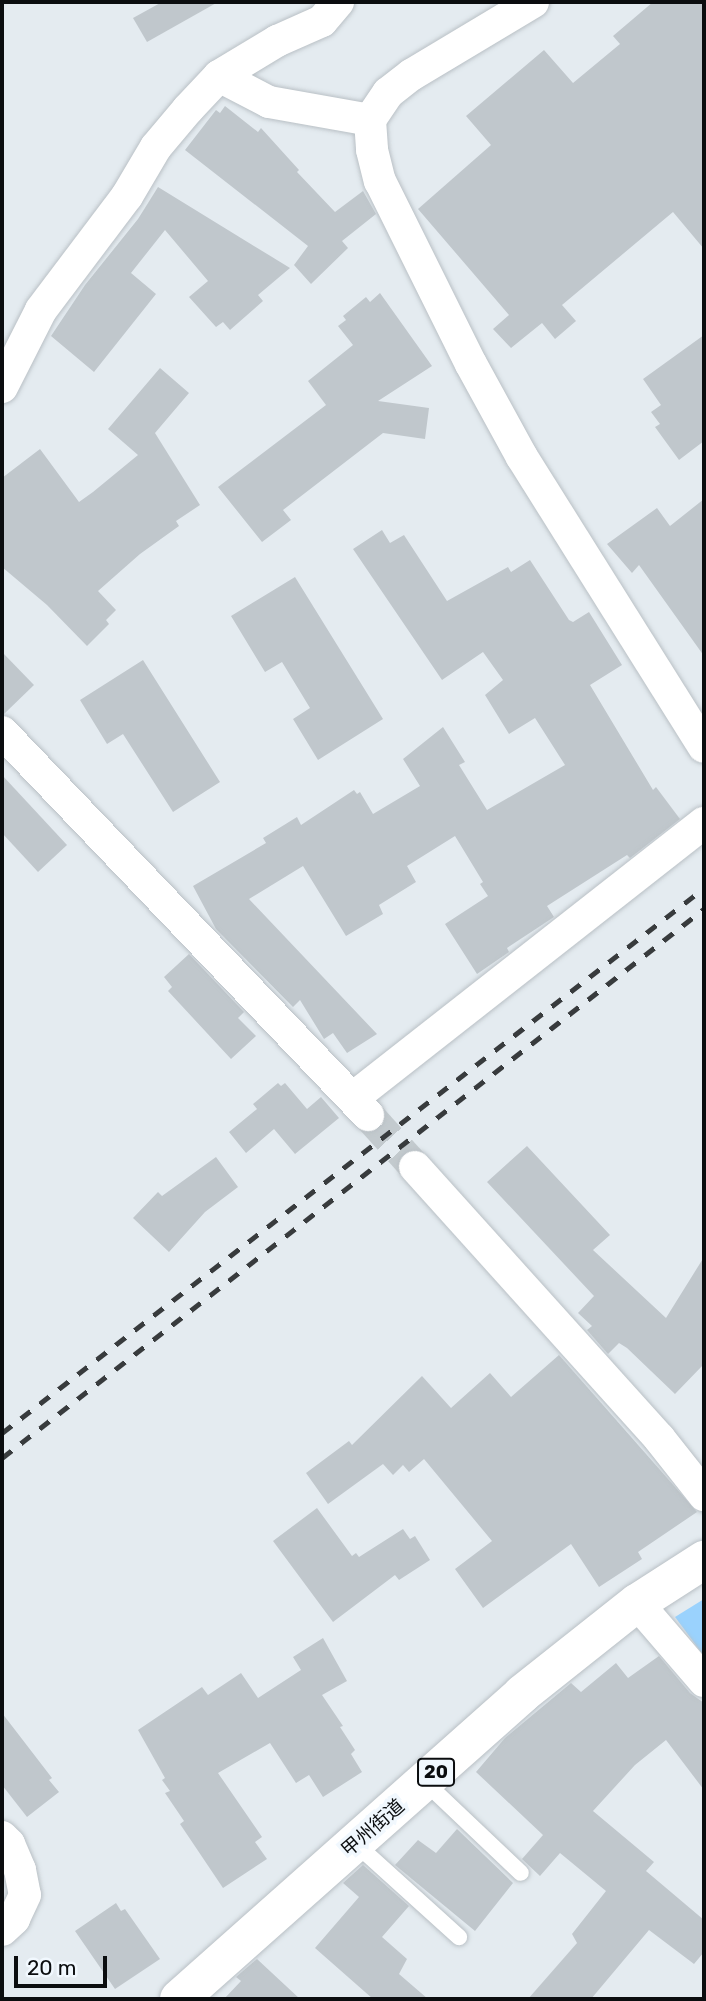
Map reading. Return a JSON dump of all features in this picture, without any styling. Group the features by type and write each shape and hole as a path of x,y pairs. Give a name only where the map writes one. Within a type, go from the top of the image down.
{"highway":[{"name":"甲州街道","path":"179,1999 522,1694 637,1602 704,1560"}],"street":[{"path":"2,387 41,310 127,196 156,148 219,76 265,47 322,21 338,2"},
{"path":"533,2 411,75 388,93 370,120 372,149 380,181 471,364 522,457 704,747"},
{"path":"219,76 269,102 370,120"},
{"path":"2,732 360,1106 704,824"},
{"path":"415,1167 659,1438 704,1495"},
{"path":"637,1602 704,1681"},
{"path":"2,1837 9,1844 20,1871 25,1895 14,1919 2,1930"}],"lane":[{"path":"425,1782 521,1874"},
{"path":"356,1844 459,1937"}],"shaded area":[{"path":"704,1599 704,1656 675,1617"}],"building":[{"path":"162,2 218,2 147,42 133,18"},
{"path":"653,2 704,2 704,249 673,212 562,305 576,321 555,339 542,323 511,348 493,329 509,315 418,209 491,145 466,116 544,50 573,83 620,44 613,36"},
{"path":"225,106 258,132 261,128 335,212 363,191 376,214 342,241 348,248 311,284 294,265 308,246 185,150 216,110 220,113"},
{"path":"158,187 290,268 258,295 263,301 230,330 223,322 216,327 189,297 208,281 165,230 131,273 156,294 94,372 51,336 85,285 138,219"},
{"path":"380,293 432,366 378,401 429,408 425,439 383,433 283,510 291,520 262,542 218,487 326,405 308,381 353,345 338,326 346,320 343,316 366,297 370,302"},
{"path":"704,335 704,441 679,460 655,427 660,424 651,412 661,405 643,379"},
{"path":"160,368 189,393 155,433 200,505 176,521 179,526 140,554 98,591 116,610 106,620 109,624 87,646 47,605 2,567 2,478 40,449 79,502 138,455 108,429"},
{"path":"704,499 704,656 639,565 632,573 607,544 657,508 670,526"},
{"path":"382,530 390,543 404,535 447,601 508,567 511,572 530,560 569,620 573,622 589,612 622,665 590,685 653,790 656,787 680,819 630,858 627,855 547,906 554,917 507,948 509,952 477,974 445,924 488,896 480,884 483,882 455,836 407,866 416,882 379,905 383,914 346,936 303,866 249,899 377,1034 347,1053 333,1033 324,1039 300,1000 293,1007 216,929 193,886 266,843 263,838 297,817 301,825 354,790 357,794 360,792 373,814 420,786 403,759 443,727 465,762 459,765 487,810 565,765 535,718 509,734 485,695 503,680 483,652 442,680 353,549"},
{"path":"295,577 383,719 318,760 293,719 310,708 282,662 265,672 231,616"},
{"path":"2,652 34,685 4,714 2,714"},
{"path":"143,660 220,782 173,812 123,734 107,744 80,700"},
{"path":"2,775 67,845 38,872 2,833"},
{"path":"189,954 244,1012 238,1018 256,1036 231,1059 168,991 172,987 164,977"},
{"path":"278,1083 281,1086 285,1083 307,1109 321,1097 339,1118 295,1154 274,1129 246,1153 229,1132 257,1109 253,1104"},
{"path":"527,1146 610,1235 593,1250 666,1318 704,1257 704,1364 675,1394 619,1343 608,1354 587,1330 592,1326 578,1313 594,1296 487,1182"},
{"path":"216,1157 238,1187 205,1212 169,1252 133,1218 158,1192 162,1196"},
{"path":"559,1355 697,1512 638,1552 642,1559 599,1587 571,1544 483,1608 455,1569 492,1541 424,1459 409,1472 403,1465 393,1475 383,1464 328,1504 306,1473 349,1441 352,1445 422,1376 451,1408 490,1373 511,1397"},
{"path":"317,1508 352,1556 356,1553 359,1557 403,1529 410,1539 415,1536 430,1560 399,1580 395,1575 333,1622 273,1541"},
{"path":"323,1638 347,1681 322,1695 343,1726 340,1727 355,1750 351,1754 362,1772 323,1797 309,1775 296,1783 270,1743 218,1773 262,1837 255,1842 267,1859 223,1888 180,1824 184,1821 165,1793 170,1791 162,1780 165,1778 138,1730 202,1687 208,1695 241,1673 258,1698 301,1670 293,1657"},
{"path":"659,1656 690,1693 704,1703 704,1790 666,1740 635,1765 593,1811 654,1862 646,1871 704,1920 704,1952 694,1964 649,1930 591,1999 528,1999 577,1943 572,1934 606,1891 560,1853 540,1876 522,1859 543,1835 476,1772 505,1738 571,1683 581,1692 616,1663 628,1678"},
{"path":"2,1713 52,1778 49,1780 59,1792 27,1817 2,1785"},
{"path":"457,1829 513,1883 475,1931 395,1865 418,1840 436,1853"},
{"path":"363,1865 409,1906 382,1937 407,1959 399,1974 428,1999 373,1999 315,1948 359,1897 343,1883"},
{"path":"116,1903 121,1911 125,1909 160,1959 115,1989 75,1931"},
{"path":"257,1959 300,1999 224,1999 241,1981 236,1977"}],"tunnel":[{"path":"368,1115 415,1167"}],"railway":[{"path":"2,1433 704,888"},
{"path":"2,1458 704,909"}]}
